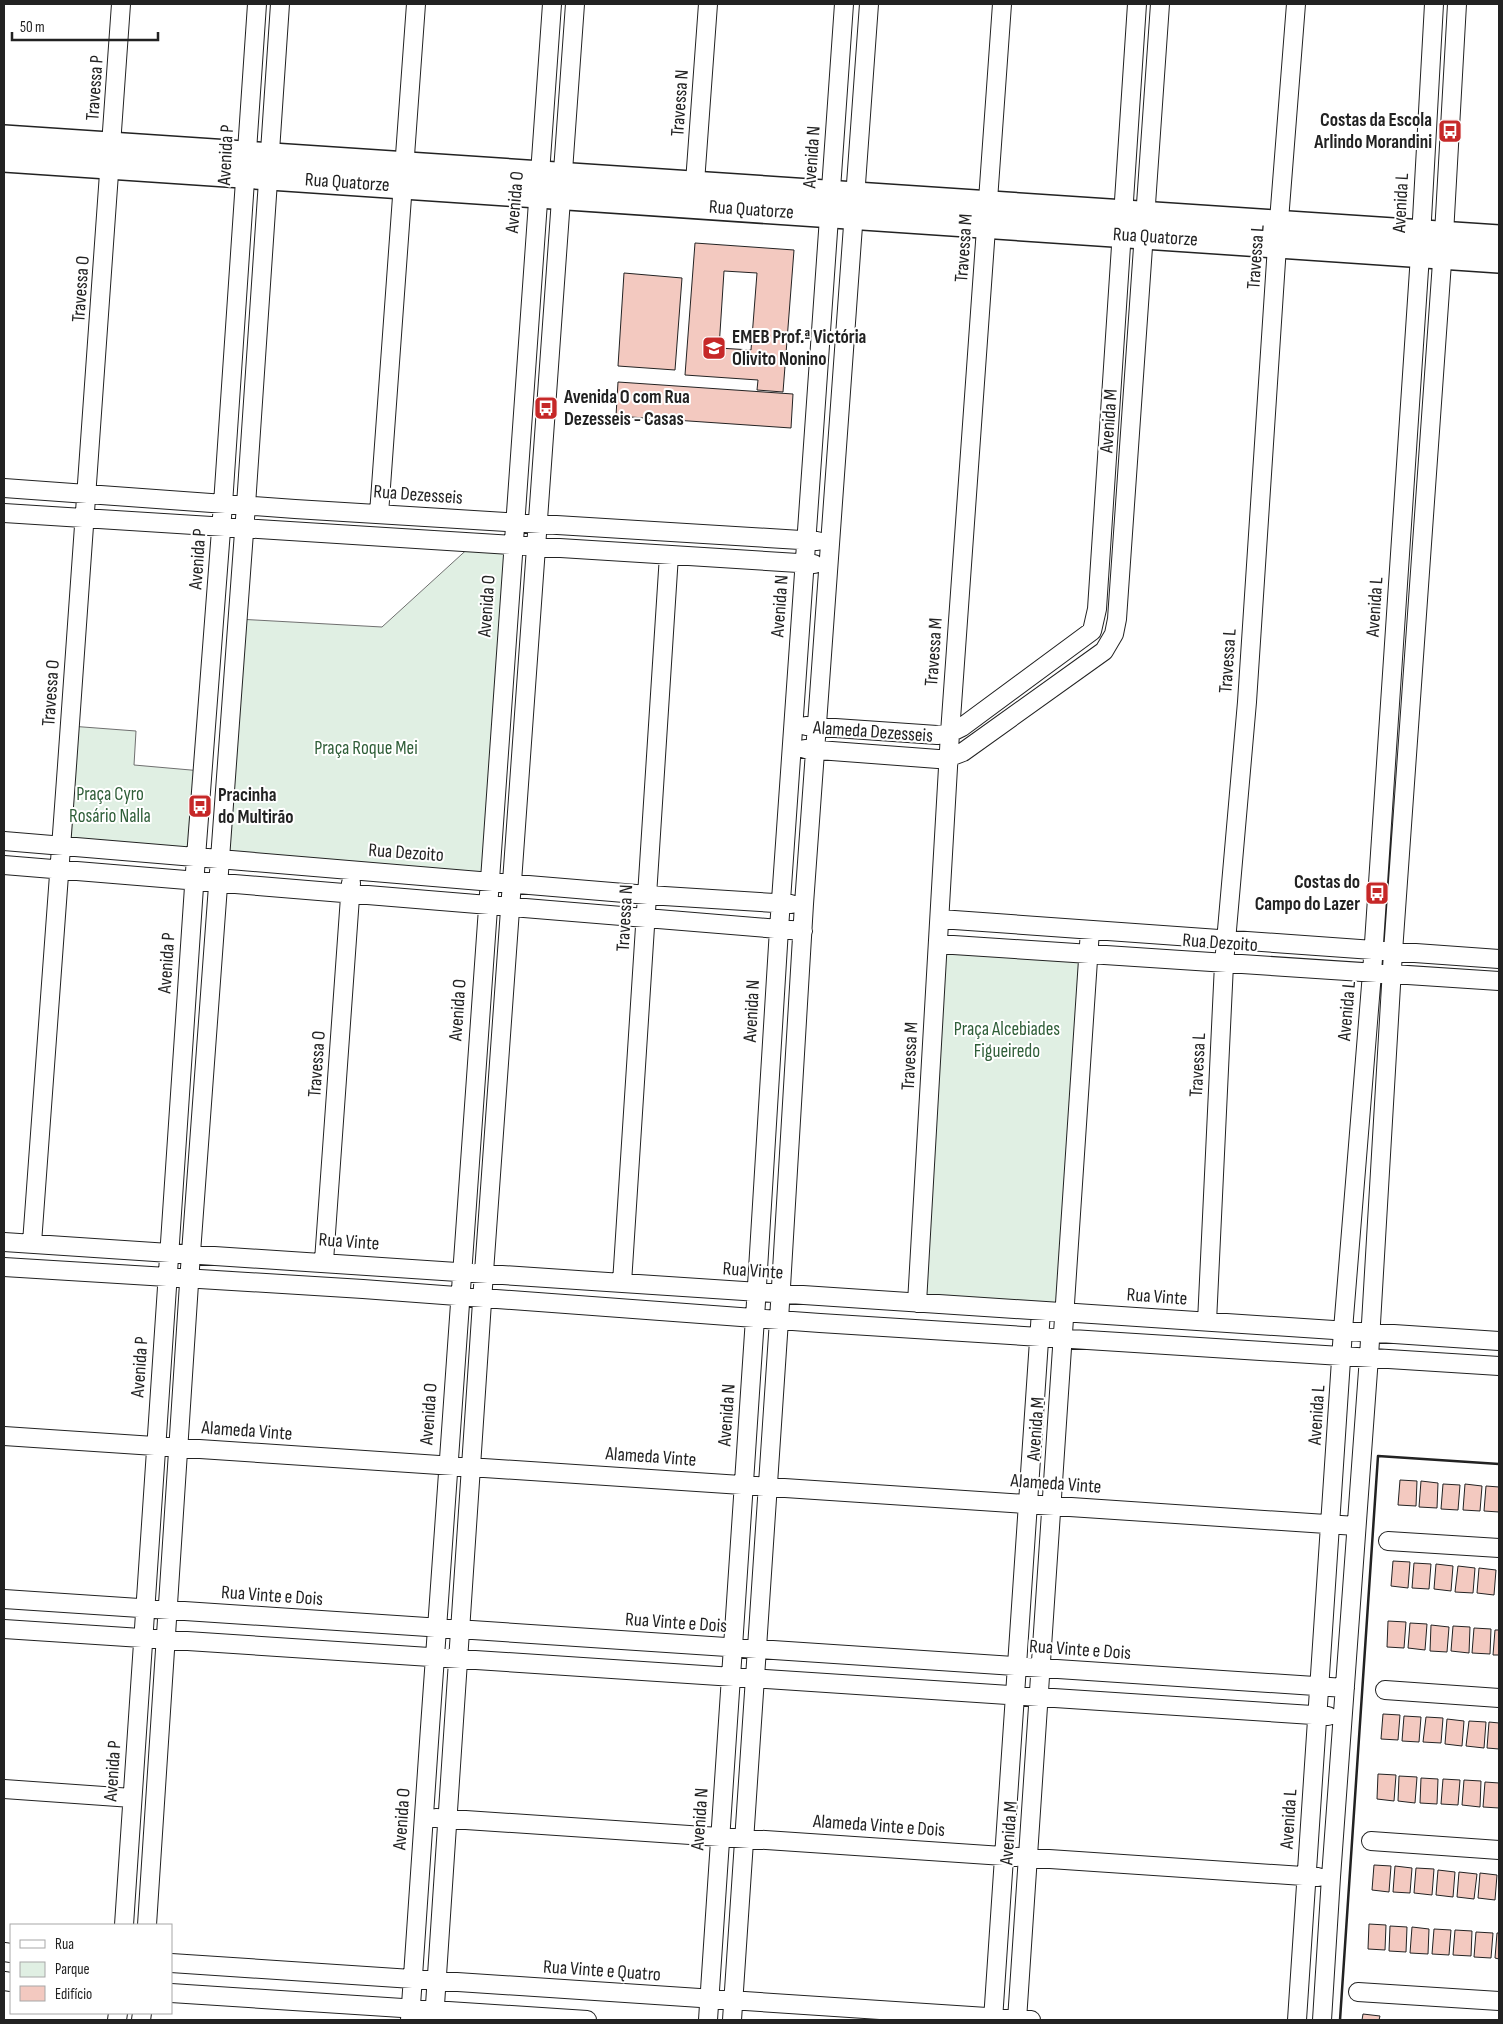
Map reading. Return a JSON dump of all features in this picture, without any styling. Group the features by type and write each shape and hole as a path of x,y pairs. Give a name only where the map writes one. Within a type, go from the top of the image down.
{"street":[{"name":"Travessa P","path":"112,156 121,4"},
{"name":"Avenida P","path":"147,1924 189,1279 246,506 258,166 256,4"},
{"name":"Avenida P","path":"124,1924 194,881 221,527 258,166 280,4"},
{"path":"379,514 416,4"},
{"name":"Avenida O","path":"435,2015 484,1272 537,524 549,185 552,4"},
{"name":"Avenida O","path":"410,2014 458,1297 488,905 512,545 549,185 575,4"},
{"name":"Travessa N","path":"694,195 708,4"},
{"name":"Avenida N","path":"708,2020 757,1292 779,929 844,4"},
{"path":"732,2020 781,1294 804,931 804,904 868,4"},
{"name":"Travessa M","path":"917,1304 950,733 1002,4"},
{"name":"Avenida M","path":"950,757 963,752 1104,651 1114,634 1117,619 1133,225 1137,4"},
{"name":"Avenida M","path":"1095,624 1133,225 1160,4"},
{"name":"Travessa L","path":"1207,1322 1224,964 1247,702 1278,235 1296,4"},
{"name":"Avenida L","path":"1322,2020 1371,1332 1393,952 1422,538 1431,245 1434,4"},
{"name":"Avenida L","path":"1297,2020 1343,1330 1372,973 1400,538 1458,4"},
{"name":"Rua Quatorze","path":"4,138 112,156"},
{"name":"Rua Quatorze","path":"4,159 112,156 404,175 1431,245 1499,260"},
{"name":"Travessa O","path":"32,1243 58,869 88,494 112,156"},
{"name":"Rua Quatorze","path":"1431,245 1499,238"},
{"name":"Rua Dezesseis","path":"4,488 246,506 830,542"},
{"path":"4,513 829,565"},
{"path":"1400,538 1422,538"},
{"name":"Travessa N","path":"622,1283 669,555"},
{"path":"950,733 962,727 1088,636 1095,624 1114,634"},
{"path":"206,720 231,720"},
{"name":"Alameda Dezesseis","path":"794,725 937,735 950,733"},
{"name":"Alameda Dezesseis","path":"792,748 938,759 950,757"},
{"name":"Rua Dezoito","path":"4,841 648,894 804,904"},
{"path":"4,865 804,931"},
{"name":"Travessa O","path":"324,1261 352,870"},
{"name":"Rua Dezoito","path":"940,919 1499,959"},
{"name":"Avenida M","path":"1022,2020 1029,1857 1090,930"},
{"name":"Rua Dezoito","path":"938,944 1499,981"},
{"path":"186,998 210,1002"},
{"name":"Rua Vinte","path":"4,1242 324,1261 917,1304 1499,1341"},
{"path":"4,1267 483,1298 779,1320 1499,1366"},
{"name":"Avenida M","path":"994,2019 1041,1311"},
{"name":"Alameda Vinte","path":"4,1436 1356,1526"},
{"path":"1388,1541 1499,1548"},
{"name":"Rua Vinte e Dois","path":"4,1599 1345,1688"},
{"path":"4,1629 1343,1716"},
{"path":"1385,1690 1499,1698"},
{"path":"4,1789 132,1798"},
{"name":"Alameda Vinte e Dois","path":"424,1817 1331,1877"},
{"path":"1371,1841 1499,1850"},
{"name":"Rua Vinte e Quatro","path":"172,1963 1022,2020"},
{"path":"1358,1992 1499,2001"},
{"path":"172,1993 410,2014 587,2020"}],"green space":[{"name":"Praça Roque Mei","path":"473,544 512,545 489,880 221,859 237,619 382,627"},
{"name":"Praça Cyro Rosário Nalla","path":"70,726 136,731 134,765 202,771 196,857 61,846"},
{"name":"Praça Alcebiades Figueiredo","path":"938,944 1088,956 1065,1313 917,1303"}],"building":[{"path":"695,243 794,250 783,392 757,390 758,380 685,375","holes":["724,271 757,273 751,350 719,348"]},
{"path":"624,273 682,278 675,370 618,366"},
{"path":"618,382 793,394 791,428 616,416"},
{"path":"1400,1480 1417,1481 1416,1506 1398,1505"},
{"path":"1421,1481 1438,1483 1437,1508 1419,1507"},
{"path":"1443,1484 1460,1485 1458,1510 1441,1509"},
{"path":"1465,1484 1482,1486 1480,1511 1463,1510"},
{"path":"1486,1486 1499,1487 1499,1512 1484,1511"},
{"path":"1393,1561 1410,1562 1408,1588 1391,1586"},
{"path":"1414,1563 1431,1564 1429,1589 1412,1588"},
{"path":"1436,1564 1453,1566 1451,1591 1434,1589"},
{"path":"1458,1566 1475,1568 1473,1593 1455,1592"},
{"path":"1479,1568 1496,1570 1494,1595 1477,1593"},
{"path":"1388,1621 1406,1622 1404,1648 1387,1647"},
{"path":"1410,1623 1427,1624 1425,1650 1408,1648"},
{"path":"1431,1625 1449,1627 1447,1652 1430,1651"},
{"path":"1453,1626 1470,1627 1469,1653 1451,1651"},
{"path":"1474,1628 1491,1629 1490,1654 1472,1653"},
{"path":"1495,1630 1499,1630 1499,1655 1493,1655"},
{"path":"1383,1714 1400,1715 1398,1740 1381,1739"},
{"path":"1404,1716 1421,1717 1419,1742 1402,1741"},
{"path":"1426,1717 1443,1718 1441,1743 1423,1742"},
{"path":"1447,1719 1464,1721 1462,1746 1445,1744"},
{"path":"1469,1721 1486,1722 1484,1748 1466,1746"},
{"path":"1489,1722 1499,1723 1499,1749 1487,1748"},
{"path":"1378,1774 1396,1775 1394,1801 1377,1799"},
{"path":"1399,1776 1417,1777 1415,1803 1398,1801"},
{"path":"1421,1778 1438,1779 1437,1804 1420,1803"},
{"path":"1443,1779 1460,1780 1458,1805 1441,1804"},
{"path":"1464,1780 1481,1781 1480,1807 1462,1805"},
{"path":"1485,1782 1499,1783 1499,1808 1483,1807"},
{"path":"1374,1865 1391,1866 1389,1892 1372,1890"},
{"path":"1395,1866 1412,1868 1410,1893 1393,1892"},
{"path":"1416,1868 1434,1869 1432,1895 1414,1893"},
{"path":"1438,1870 1455,1872 1453,1897 1436,1895"},
{"path":"1459,1872 1477,1874 1474,1899 1457,1897"},
{"path":"1480,1873 1497,1875 1495,1900 1478,1898"},
{"path":"1369,1924 1386,1925 1385,1950 1368,1949"},
{"path":"1390,1926 1407,1927 1406,1952 1389,1951"},
{"path":"1412,1927 1429,1929 1428,1954 1410,1953"},
{"path":"1434,1929 1451,1930 1449,1955 1432,1954"},
{"path":"1455,1930 1472,1931 1471,1956 1453,1955"},
{"path":"1476,1932 1493,1933 1491,1958 1474,1957"},
{"path":"1497,1933 1499,1933 1499,1959 1495,1958"},
{"path":"1363,2014 1380,2016 1379,2020 1362,2020"}],"wall":[{"path":"1340,2020 1378,1456 1499,1464"}],"place":[{"name":"Costas da Escola Arlindo Morandini","path":"1450,131"},
{"name":"EMEB Prof.ª Victória Olivito Nonino","path":"714,348"},
{"name":"Avenida O com Rua Dezesseis - Casas","path":"546,408"},
{"name":"Pracinha do Multirão","path":"200,806"},
{"name":"Costas do Campo do Lazer","path":"1377,893"}]}
